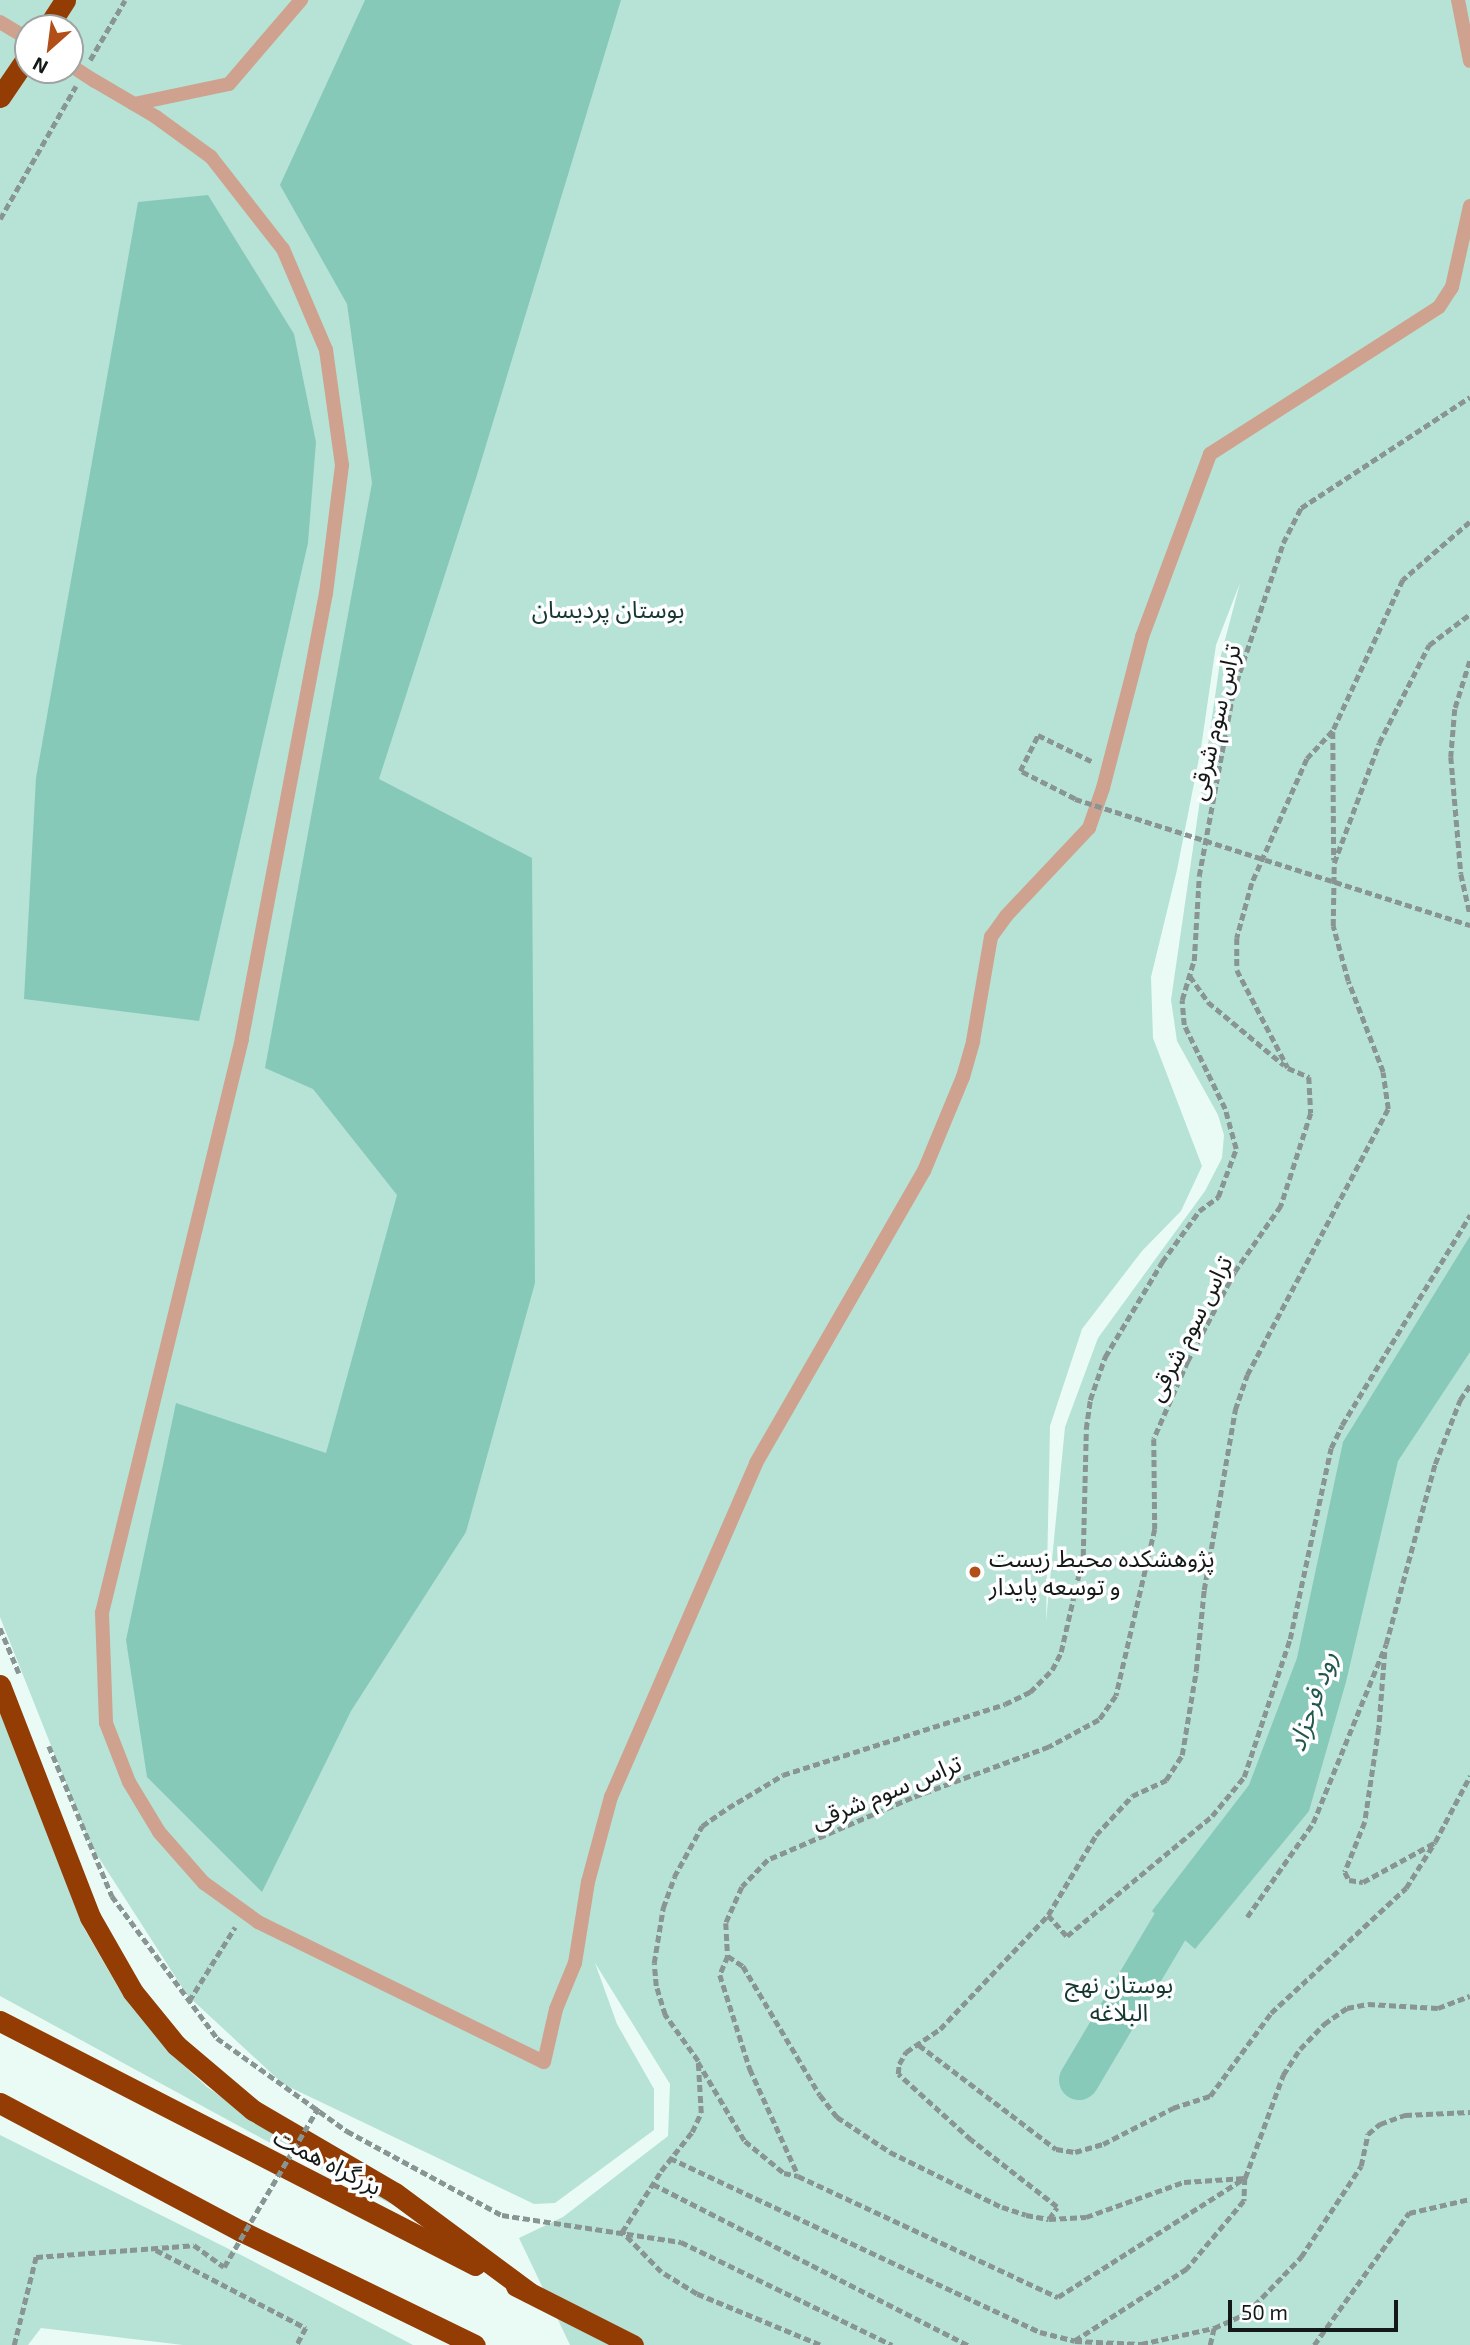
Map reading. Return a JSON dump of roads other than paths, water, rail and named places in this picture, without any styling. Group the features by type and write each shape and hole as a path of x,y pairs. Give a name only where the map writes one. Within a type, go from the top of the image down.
{"highway":[{"path":"0,97 14,76"},
{"path":"0,1685 90,1917 133,1992 176,2045 253,2110 394,2193 529,2292"},
{"name":"بزرگراه همت","path":"0,2021 633,2345"},
{"path":"0,2103 241,2231 475,2345"}],"lane":[{"path":"134,104 229,84 302,0"},
{"path":"1458,0 1470,61"},
{"path":"84,73 211,157 282,249 326,350 342,465 326,593 242,1038 102,1612 106,1723 129,1782 159,1832 204,1883 258,1923 544,2062 556,2009 575,1963 588,1882 611,1797 660,1678 756,1463 924,1171 964,1077 991,937 1006,916 1089,828 1108,769 1142,637 1210,454 1439,307 1452,287 1470,206"}],"water":[{"path":"1470,1236 1470,1352 1398,1461 1346,1682 1309,1811 1195,1949 1152,1911 1249,1785 1297,1658 1343,1442"}],"waterway":[{"name":"رود فرحزاد","path":"1079,2080 1183,1905 1202,1884"}],"place":[{"name":"پژوهشکده محیط زیست و توسعه پایدار","path":"975,1572"}],"park label":[{"name":"بوستان پردیسان","path":"608,609"},
{"name":"بوستان نهج البلاغه","path":"1119,1998"}]}
